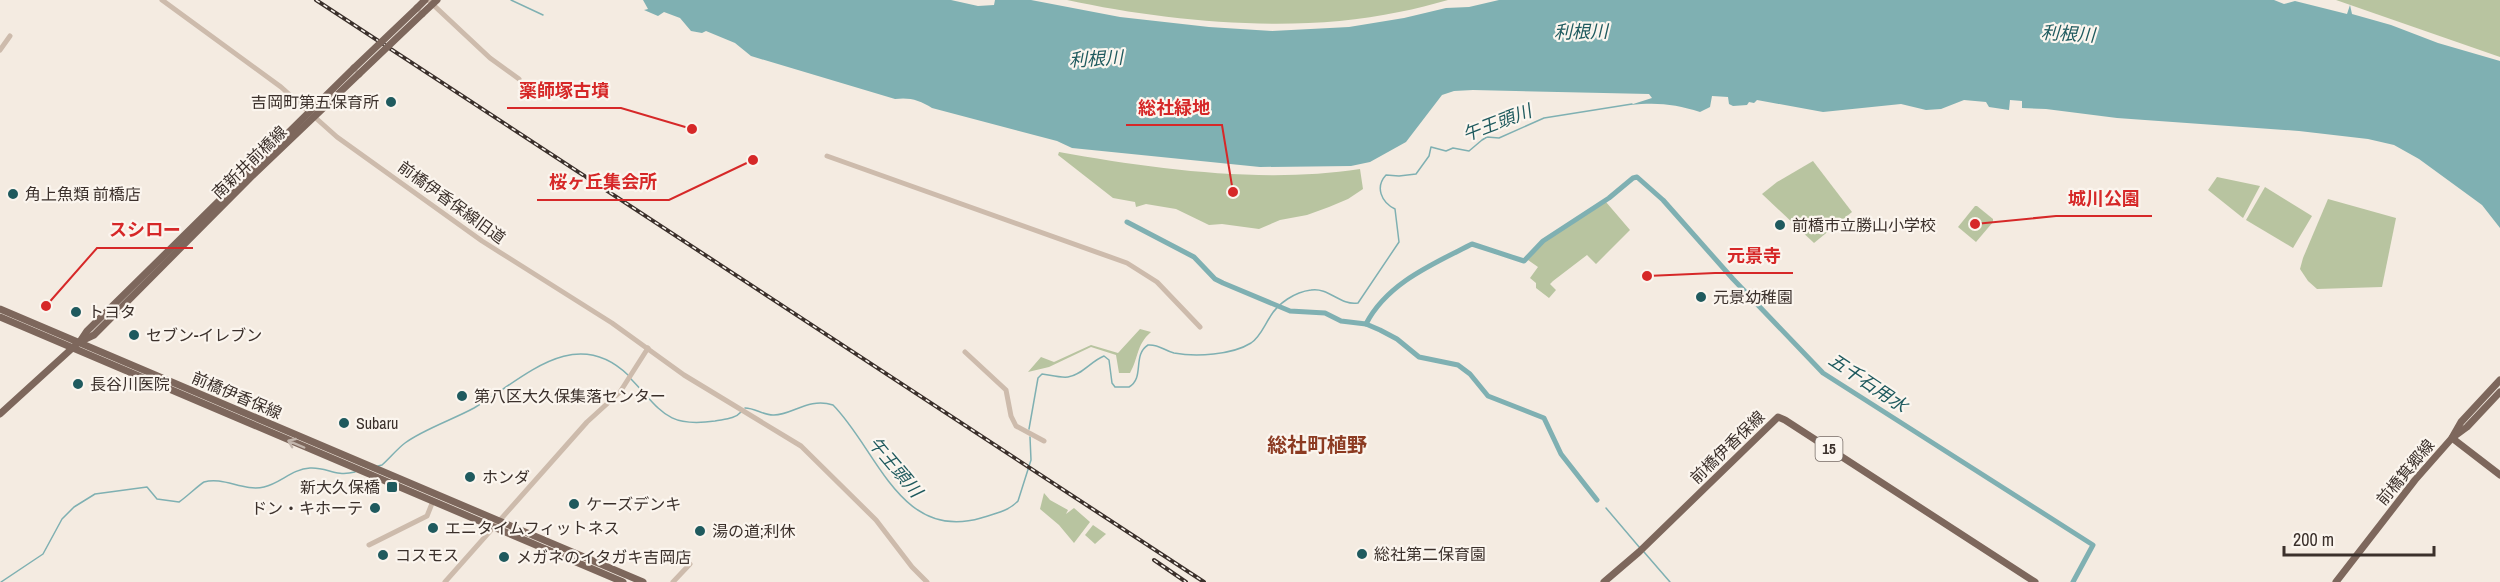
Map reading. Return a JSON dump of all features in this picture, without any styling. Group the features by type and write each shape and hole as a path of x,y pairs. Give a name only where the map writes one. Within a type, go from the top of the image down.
{"main road":[{"name":"南新井前橋線","path":"0,414 79,342 94,335 312,114 431,1"},
{"name":"前橋伊香保線","path":"0,309 500,521"},
{"name":"前橋伊香保線","path":"0,317 433,501"},
{"path":"2480,407 2500,380"},
{"path":"2480,407 2500,392"},
{"name":"前橋箕郷線","path":"2336,582 2409,486 2452,438 2461,422 2480,407"},
{"name":"前橋伊香保線","path":"1604,582 1642,549 1767,426 1780,417 2035,582"},
{"path":"2452,438 2500,475"},
{"path":"433,501 623,582"},
{"path":"500,521 643,582"}],"street":[{"name":"前橋伊香保線旧道","path":"162,0 281,87 337,137 475,236 648,348 684,375 794,441 876,520 912,567 927,582"},
{"path":"431,1 490,58 519,79"},
{"path":"0,50 10,36"},
{"path":"827,156 1127,263 1157,282 1200,327"},
{"path":"445,582 587,422 617,396 648,348"},
{"path":"964,352 1006,390 1013,421 1024,431 1044,441"},
{"path":"369,545 427,516 433,501"},
{"path":"673,582 690,564"}],"green space":[{"path":"1067,0 1448,0 1360,19 1276,24 1190,19 1106,8"},
{"path":"2336,0 2500,0 2500,57"},
{"path":"1059,152 1171,169 1248,175 1286,175 1360,169 1363,189 1348,199 1329,207 1307,215 1280,220 1259,229 1222,224 1209,225 1176,209 1146,204 1136,207 1135,202 1113,198 1058,155"},
{"path":"1813,161 1852,212 1814,243 1762,194 1777,182"},
{"path":"2217,177 2260,186 2243,218 2208,190"},
{"path":"2265,187 2312,216 2293,248 2246,220"},
{"path":"2328,199 2396,218 2382,287 2317,289 2300,269"},
{"path":"1606,202 1630,230 1596,264 1587,255 1553,281 1550,284 1556,290 1549,298 1536,288 1536,283 1530,278 1538,267 1528,260 1544,242"},
{"path":"1975,206 1993,219 1976,242 1958,227"},
{"path":"1140,329 1151,332 1140,346 1130,373 1119,373 1116,355 1091,347 1049,367 1028,372 1041,357 1054,362 1091,345 1118,353"},
{"path":"1044,493 1050,500 1068,510 1066,514 1074,508 1090,522 1074,543 1059,525 1040,509"},
{"path":"1093,525 1106,534 1095,544 1085,535"}],"water":[{"name":"利根川","path":"643,0 951,0 978,6 994,5 995,0 1031,0 1120,17 1272,31 1349,27 1499,0 2274,0 2284,4 2295,1 2347,14 2350,5 2352,14 2500,61 2500,228 2482,205 2419,159 2394,145 2368,139 2299,131 2117,118 2022,108 2022,101 2010,100 2009,110 1989,107 1986,102 1964,100 1941,109 1926,110 1901,104 1823,112 1757,100 1747,105 1733,106 1729,104 1728,97 1712,96 1710,107 1700,112 1666,104 1630,105 1652,98 1649,94 1473,90 1454,91 1442,95 1406,142 1370,162 1351,166 1260,167 1072,148 1057,141 932,108 914,100 895,99 751,56 735,43 706,31 702,33 691,31 680,18 664,12 658,16 644,10 648,9"}],"waterway":[{"path":"511,0 543,15"},
{"name":"午王頭川","path":"1029,429 1038,378 1042,374 1073,376 1104,356 1109,360 1112,383 1115,387 1129,387 1134,383 1143,349 1148,345 1171,352 1203,355 1243,347 1254,341 1278,307 1299,293 1311,290 1323,291 1346,302 1358,303 1399,242 1395,209 1383,198 1381,184 1386,175 1416,174 1429,156 1431,147 1446,151 1453,148 1469,151 1487,137 1499,138 1544,118 1632,104"},
{"name":"五千石用水","path":"1366,324 1386,297 1427,267 1472,244 1524,261 1543,241 1637,177 1663,200 1733,279 1823,373 2093,545 2073,582"},
{"path":"1127,222 1194,257 1215,279 1223,283 1290,311 1325,313 1341,321 1366,324 1397,339 1419,357 1458,365 1470,374 1488,396 1544,418 1561,454 1597,500"},
{"name":"午王頭川","path":"378,466 412,438 474,408 530,372 568,355 588,354 608,360 628,375"},
{"name":"午王頭川","path":"631,379 658,408 675,419 699,423 733,417 741,412"},
{"name":"午王頭川","path":"745,408 780,415 816,403 833,405 849,423 893,487 910,504 930,517 953,522 996,514 1018,501 1031,460 1030,437"},
{"name":"午王頭川","path":"1,582 43,554 62,519 74,507 95,494 147,487 157,499 179,502 204,482 219,481 256,488 270,485 292,473 310,468 342,473 355,472"},
{"path":"1606,508 1640,548"},
{"path":"1644,552 1670,582"}],"railway":[{"path":"316,0 1204,582"},
{"path":"1154,560 1186,582"}],"place":[{"name":"吉岡町第五保育所","path":"391,102"},
{"name":"薬師塚古墳","path":"692,129"},
{"name":"桜ヶ丘集会所","path":"753,160"},
{"name":"総社緑地","path":"1233,192"},
{"name":"角上魚類 前橋店","path":"13,194"},
{"name":"城川公園","path":"1975,224"},
{"name":"前橋市立勝山小学校","path":"1780,225"},
{"name":"元景寺","path":"1647,276"},
{"name":"元景幼稚園","path":"1701,297"},
{"name":"スシロー","path":"46,306"},
{"name":"トヨタ","path":"76,312"},
{"name":"セブン-イレブン","path":"134,335"},
{"name":"長谷川医院","path":"78,384"},
{"name":"第八区大久保集落センター","path":"462,396"},
{"name":"Subaru","path":"344,423"},
{"name":"ホンダ","path":"470,477"},
{"name":"新大久保橋","path":"392,487"},
{"name":"ケーズデンキ","path":"574,504"},
{"name":"ドン・キホーテ","path":"375,508"},
{"name":"エニタイムフィットネス","path":"433,528"},
{"name":"湯の道;利休","path":"700,531"},
{"name":"総社第二保育園","path":"1362,554"},
{"name":"コスモス","path":"383,555"},
{"name":"メガネのイタガキ吉岡店","path":"504,557"}],"district":[{"name":"総社町植野","path":"1317,445"}]}
